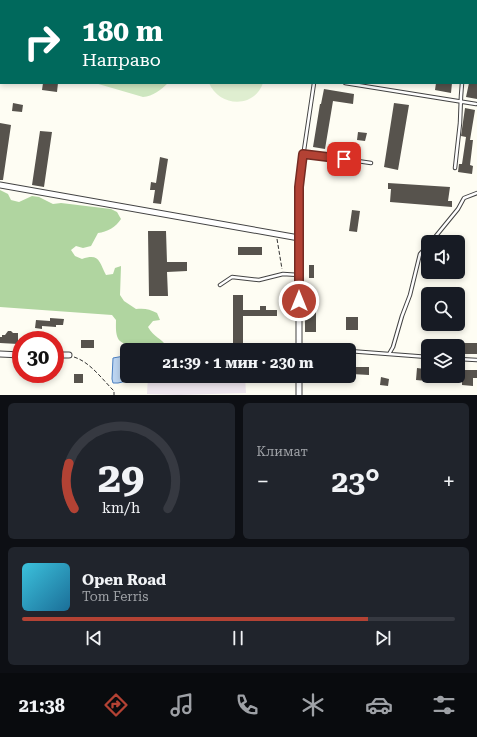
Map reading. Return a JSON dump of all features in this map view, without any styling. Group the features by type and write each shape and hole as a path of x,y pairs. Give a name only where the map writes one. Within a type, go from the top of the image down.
{"street":[{"path":"0,185 299,238 299,343"},
{"path":"0,354 12,355"},
{"path":"64,355 69,355"},
{"path":"299,383 299,395"}],"lane":[{"path":"299,238 299,187 314,84"},
{"path":"350,84 476,104"},
{"path":"455,168 460,123 462,84"},
{"path":"303,154 371,163"},
{"path":"437,235 458,209 464,198 477,193"},
{"path":"389,354 393,347 402,316 410,296 421,253"},
{"path":"220,285 232,277 259,280 283,274 299,275"},
{"path":"356,352 421,356"},
{"path":"465,359 477,360"}],"path":[{"path":"276,234 283,274"},
{"path":"69,355 80,359 87,364 114,391 114,395"}],"shaded area":[{"path":"148,383 245,383 246,393 178,395 147,394"}],"green space":[{"path":"98,84 167,84 157,92 143,97"},
{"path":"210,84 262,84 259,91 245,101 236,102 228,100 220,97"},
{"path":"0,190 8,194 11,200 19,202 32,196 39,197 53,204 61,203 111,209 117,212 121,219 119,222 111,229 98,233 91,246 83,248 76,246 71,250 75,256 82,259 92,257 98,260 106,275 113,274 115,268 121,266 120,295 124,301 136,309 147,309 157,313 160,320 153,321 148,327 164,343 123,343 118,339 116,320 112,315 0,307"}],"water":[{"path":"120,357 120,383 113,383 113,358"}],"building":[{"path":"43,84 58,84 57,92 42,90"},
{"path":"436,84 452,84 451,93 435,90"},
{"path":"469,84 477,84 477,99 466,97"},
{"path":"324,89 354,94 353,104 333,101 325,149 313,147"},
{"path":"13,103 23,105 22,112 12,111"},
{"path":"394,103 409,105 398,170 384,167"},
{"path":"465,108 475,110 470,140 473,140 470,165 473,166 472,174 458,172 459,164 462,164 466,137 461,136"},
{"path":"0,123 11,125 3,180 0,180"},
{"path":"40,131 52,132 44,187 32,185"},
{"path":"358,132 367,133 365,141 357,140"},
{"path":"160,157 168,159 161,204 153,203 155,190 150,190 151,182 156,183"},
{"path":"388,183 450,187 448,201 452,201 452,207 390,202 391,189 388,189"},
{"path":"352,210 360,211 357,232 349,231"},
{"path":"148,231 166,231 167,262 187,262 187,271 167,272 168,296 149,296"},
{"path":"238,247 262,247 262,255 238,255"},
{"path":"309,265 314,265 314,278 309,278"},
{"path":"286,291 290,291 290,307 283,306 283,299 286,299"},
{"path":"305,292 316,292 316,332 305,332"},
{"path":"233,295 243,295 243,310 260,310 260,306 266,306 266,310 277,310 277,316 243,316 243,343 233,343"},
{"path":"346,317 358,317 358,330 346,330"},
{"path":"50,318 64,319 63,325 56,325 56,327 42,326 42,329 35,328 36,320 50,321"},
{"path":"8,331 12,332 12,344 0,343 0,337 5,335"},
{"path":"81,340 94,340 94,348 81,348"},
{"path":"465,343 477,343 477,354 465,354"},
{"path":"356,367 369,367 369,375 356,374"},
{"path":"417,368 421,368 421,380 416,380"},
{"path":"465,370 477,370 477,378 473,378 473,386 462,385 462,383 465,383"},
{"path":"74,374 83,374 83,383 74,383"},
{"path":"381,377 389,379 388,386 380,385"}],"route":[{"path":"299,301 299,187 303,154 344,159"}]}
